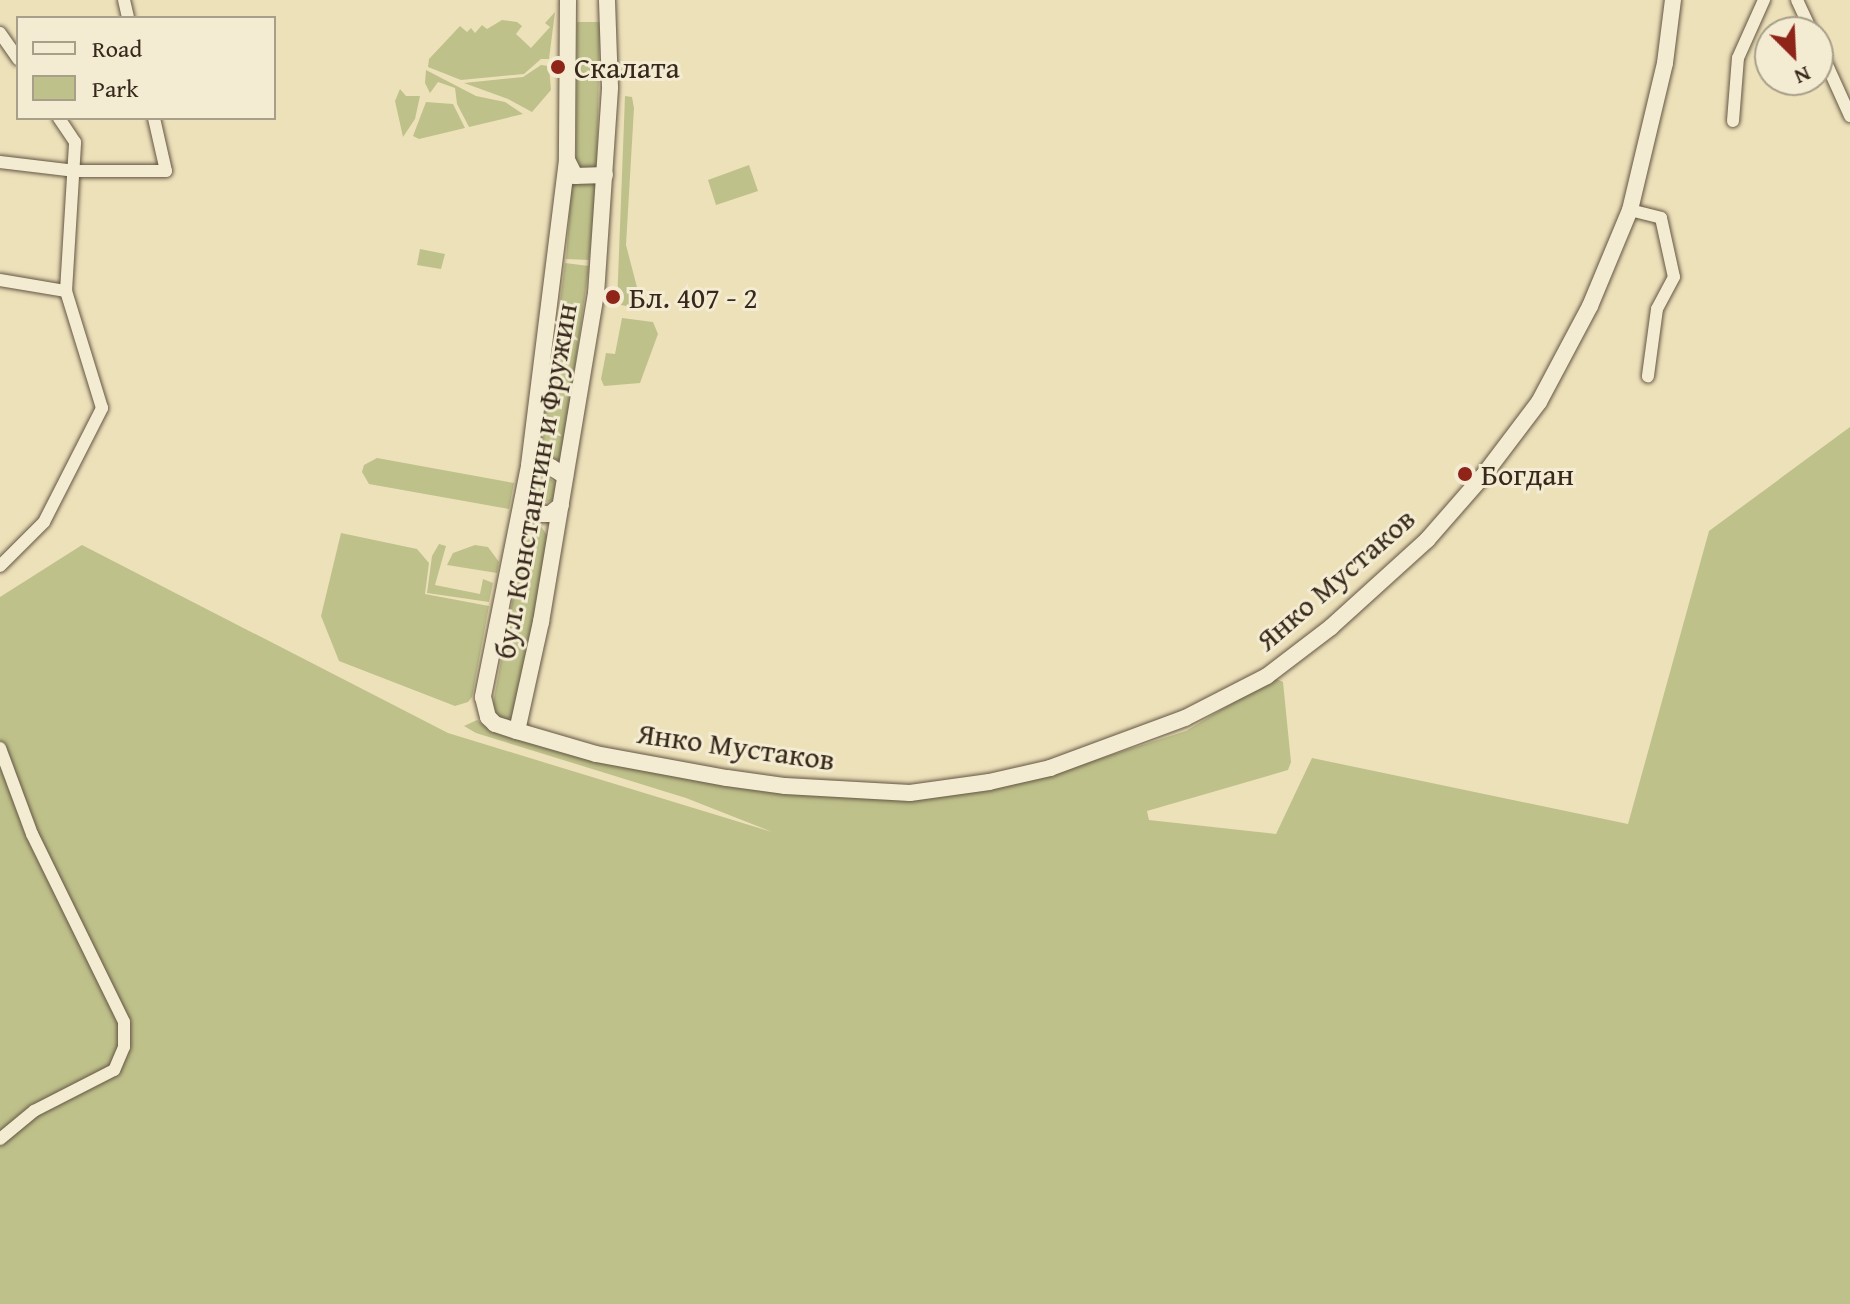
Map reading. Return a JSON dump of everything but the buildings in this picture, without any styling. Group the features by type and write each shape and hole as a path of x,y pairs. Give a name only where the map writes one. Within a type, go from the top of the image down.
{"street":[{"name":"бул. Константин и Фружин","path":"529,466 567,160 568,0"},
{"name":"бул. Константин и Фружин","path":"521,514 483,697 488,717 495,724 517,731 541,622 596,294 610,87 607,0"},
{"name":"Янко Мустаков","path":"517,731 596,754 727,778 785,786 910,793 989,782 1050,768 1185,718 1267,676 1331,627 1427,540 1483,476 1539,402 1590,306 1630,210 1665,63 1673,0"},
{"path":"1733,121 1738,58 1764,0"},
{"path":"0,33 16,56"},
{"path":"1834,80 1850,116"},
{"path":"0,566 44,522 102,408 66,291 75,142 60,120"},
{"path":"0,162 75,171 166,171 154,120"},
{"path":"567,160 575,176 605,175"},
{"path":"1630,210 1661,218 1674,277 1657,309 1648,376"},
{"path":"0,280 66,291"},
{"path":"561,505 542,515 521,514 529,466 551,467 565,476"},
{"path":"524,495 528,504 542,515"},
{"path":"0,748 32,834 112,993 124,1022 124,1047 114,1070 34,1111 0,1139"}],"green space":[{"path":"555,12 549,59 541,59 524,74 461,80 428,67 429,59 460,26 467,32 471,28 475,33 482,25 487,29 502,20 517,22 522,26 516,34 531,48 550,27 545,23"},
{"path":"577,22 600,22 597,164 594,169 583,172 576,162"},
{"path":"541,65 549,66 551,90 532,112 508,99 464,83 523,77"},
{"path":"426,70 476,96 505,102 523,114 469,127 457,104 455,88 438,82 430,93 425,83"},
{"path":"400,89 406,96 420,96 415,119 403,137 395,101"},
{"path":"625,96 632,97 634,108 626,245 638,291 629,294 630,307 617,304"},
{"path":"426,102 453,104 465,128 419,139 413,136"},
{"path":"749,165 758,191 716,205 708,180"},
{"path":"572,179 597,180 589,260 566,259"},
{"path":"420,249 445,254 441,269 417,265"},
{"path":"565,263 589,266 572,388 549,389"},
{"path":"622,318 653,322 658,334 640,383 604,386 601,379 606,353 615,354"},
{"path":"548,393 571,393 563,461 538,454"},
{"path":"1850,427 1850,1304 0,1304 0,597 82,545 448,733 772,832 686,798 476,733 464,726 477,720 488,728 695,776 911,795 1055,773 1186,731 1274,678 1283,682 1291,762 1288,770 1147,811 1149,820 1276,834 1312,758 1628,824 1709,531"},
{"path":"377,458 514,483 509,509 369,484 362,472 364,465"},
{"path":"545,478 554,481 557,490 554,499 545,502 536,499 533,490 536,481"},
{"path":"540,525 550,539 515,716 497,720 492,709 525,534 529,528"},
{"path":"341,533 417,549 429,563 425,594 489,606 472,697 468,702 455,706 339,661 321,616"},
{"path":"439,544 446,546 435,585 480,594 483,579 493,583 489,602 427,593 432,556"},
{"path":"475,545 488,547 499,562 497,573 447,565 453,553"}],"place":[{"name":"Скалата","path":"558,67"},
{"name":"Бл. 407 - 2","path":"613,297"},
{"name":"Богдан","path":"1465,474"}]}
